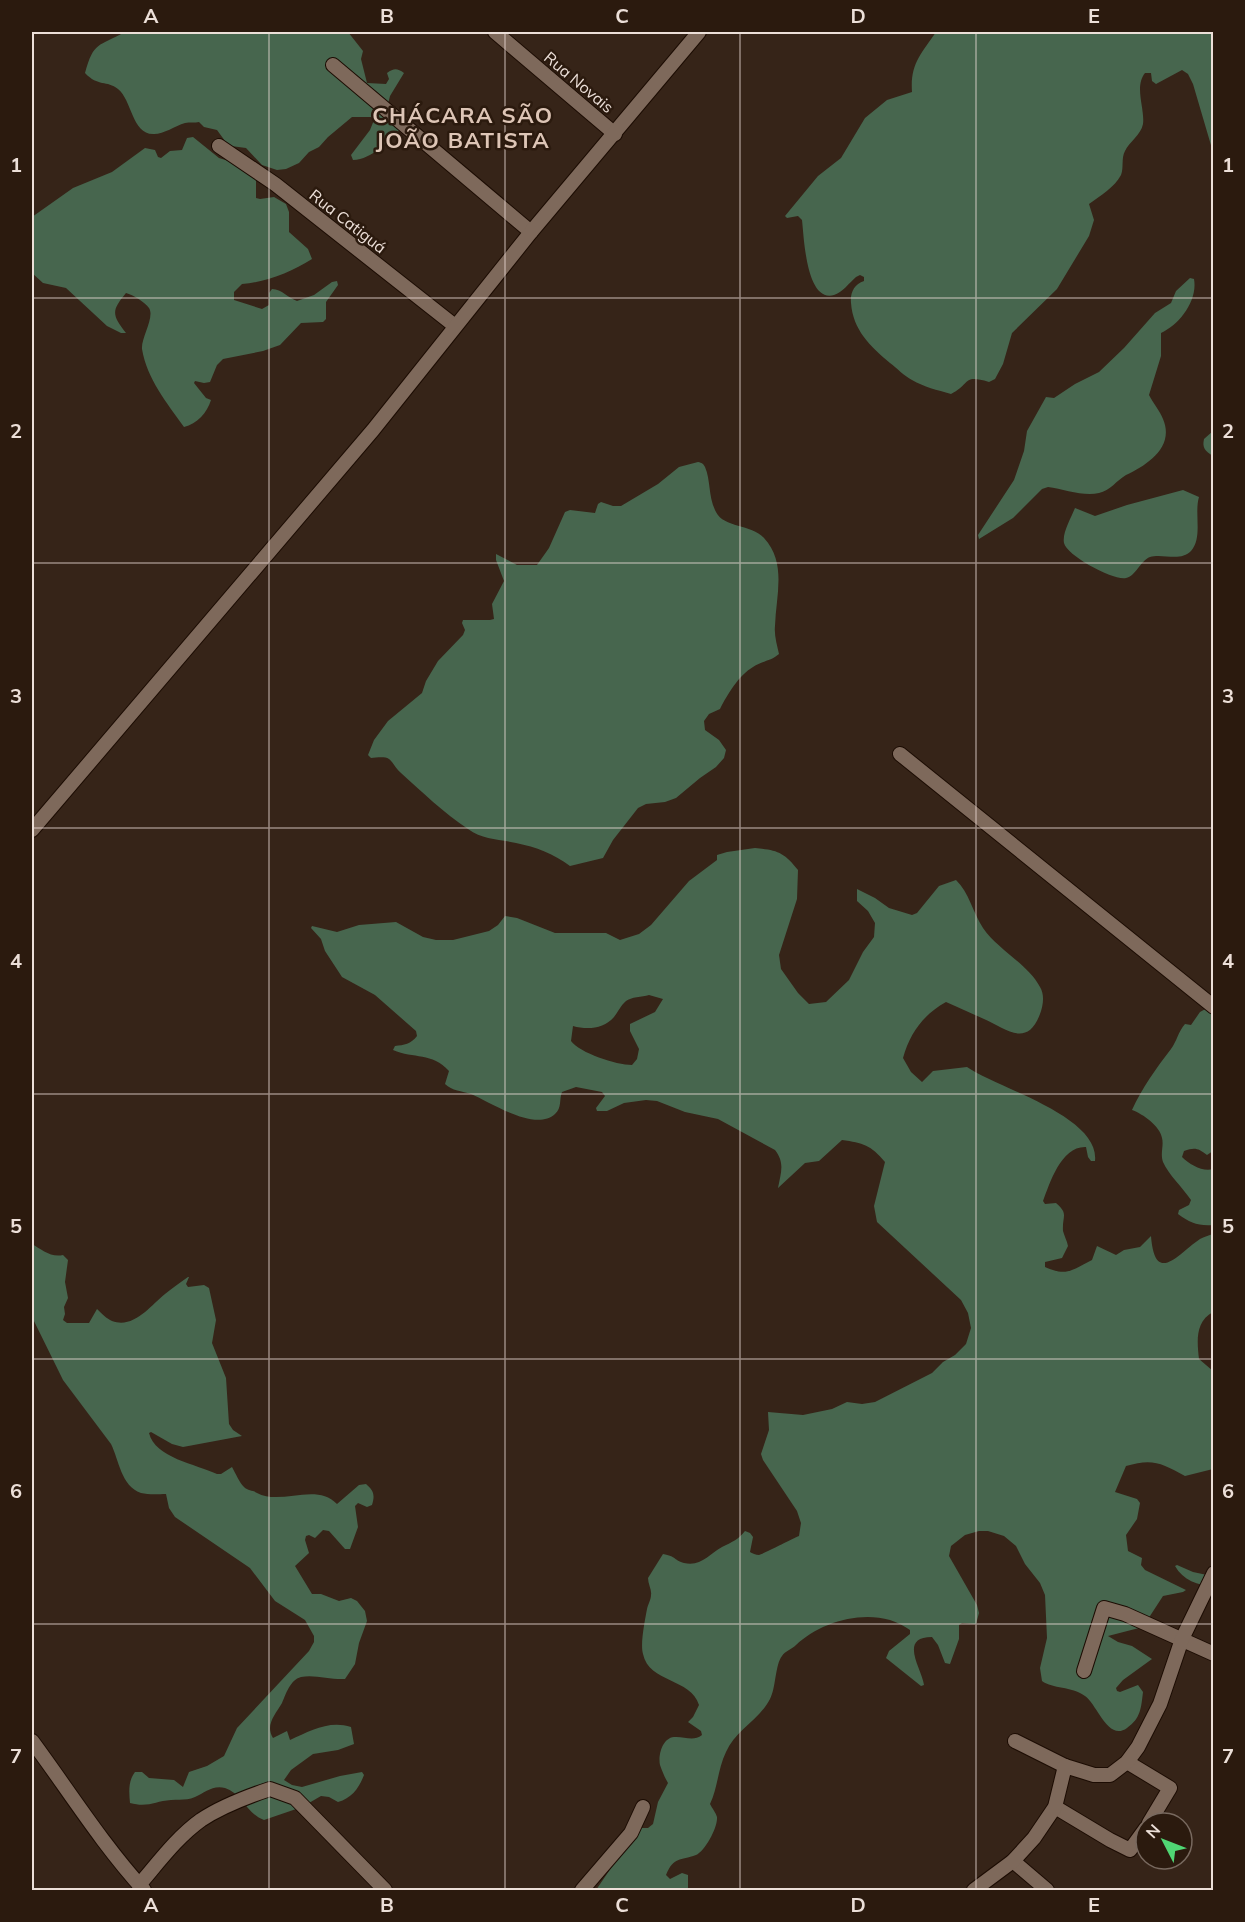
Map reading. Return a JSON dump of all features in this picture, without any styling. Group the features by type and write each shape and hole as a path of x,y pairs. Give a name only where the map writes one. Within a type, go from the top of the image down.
{"street":[{"name":"Rua Novais","path":"495,32 615,134"},
{"path":"32,830 373,430 531,232 699,32"},
{"path":"333,65 531,232"},
{"name":"Rua Catiguá","path":"219,146 275,184 455,326"},
{"path":"900,754 1214,1007"},
{"path":"1015,1742 1065,1766 1094,1775 1110,1775 1127,1761 1138,1747 1160,1704 1182,1639 1214,1573"},
{"path":"1084,1671 1104,1608 1125,1614 1214,1654"},
{"path":"32,1741 100,1838 141,1888 188,1831 200,1821 219,1810 270,1789 295,1798 385,1890"},
{"path":"1127,1761 1170,1788 1156,1811"},
{"path":"974,1890 1013,1861 1034,1838 1055,1807 1065,1766"},
{"path":"582,1890 631,1833 644,1807"},
{"path":"1055,1807 1130,1850 1134,1844"},
{"path":"1013,1861 1047,1890"}],"green space":[{"path":"125,32 348,32 363,51 361,59 367,83 386,84 389,79 387,73 394,69 404,73 390,96 388,104 400,130 367,157 353,160 351,155 370,130 374,120 371,117 352,117 299,163 277,170 262,165 246,148 231,146 217,130 204,127 199,122 185,123 158,134 147,133 137,123 123,94 118,89 98,82 85,73 94,50"},
{"path":"936,32 1214,32 1213,152 1188,74 1182,70 1156,84 1152,81 1151,73 1145,73 1140,85 1142,128 1125,151 1122,172 1118,179 1107,191 1089,204 1094,220 1089,236 1057,289 1012,333 1003,364 995,379 989,382 974,379 967,381 951,394 909,378 869,344 852,313 853,289 864,281 864,277 860,275 856,277 843,290 834,295 825,295 817,289 808,267 802,220 798,216 787,218 785,216 818,176 841,158 865,118 887,100 912,92 915,67 921,53"},
{"path":"193,137 219,158 245,166 256,180 256,198 274,197 286,204 289,212 289,232 308,249 312,259 278,276 242,284 234,292 234,300 262,309 269,305 269,293 272,289 279,290 297,301 314,295 332,282 337,281 338,285 326,302 326,319 323,322 301,323 280,345 223,359 217,365 210,382 195,381 194,383 206,398 211,400 201,417 184,427 158,390 145,360 142,344 150,317 149,308 139,299 126,293 115,313 126,333 121,333 107,326 66,288 43,283 32,273 32,217 73,188 112,172 145,148 155,150 161,158 170,151 182,150 187,138"},
{"path":"1190,278 1194,279 1194,287 1190,304 1174,324 1161,333 1161,356 1149,395 1162,416 1166,429 1165,438 1157,454 1103,492 1087,494 1048,487 1042,489 1013,518 979,539 978,535 1014,480 1024,451 1027,431 1046,397 1054,398 1099,372 1155,313 1171,303 1176,291"},
{"path":"1213,431 1213,456 1206,451 1203,445 1204,439"},
{"path":"698,462 705,467 716,512 725,521 752,530 764,538 776,558 778,569 775,629 779,654 756,665 743,675 720,709 709,714 704,721 705,730 719,740 726,750 724,758 716,767 676,798 646,804 638,808 613,840 603,858 570,866 538,849 474,833 433,802 389,759 371,758 368,755 374,740 388,721 422,693 438,661 463,635 465,630 463,620 494,619 492,604 504,581 496,554 517,565 537,565 549,548 565,512 570,510 595,513 601,502 621,506 658,484 679,467"},
{"path":"1183,490 1199,497 1197,539 1187,554 1177,557 1150,557 1129,577 1120,578 1102,572 1082,561 1064,543 1066,530 1075,508 1095,516"},
{"path":"755,848 775,851 788,859 798,870 797,899 779,955 781,969 809,1004 826,1002 849,980 863,952 874,937 875,923 868,911 857,901 857,889 889,908 912,915 917,913 939,886 956,880 964,890 989,936 1035,979 1042,990 1043,1004 1035,1025 1029,1031 1015,1033 1008,1031 946,1002 918,1026 903,1058 911,1072 922,1082 933,1071 967,1067 1065,1117 1081,1130 1092,1145 1095,1161 1091,1161 1088,1157 1086,1147 1077,1148 1063,1159 1049,1185 1043,1201 1045,1204 1056,1203 1062,1210 1063,1231 1068,1246 1062,1258 1045,1262 1045,1267 1059,1272 1069,1271 1092,1260 1097,1246 1116,1255 1124,1250 1140,1247 1151,1236 1157,1260 1163,1263 1169,1262 1200,1239 1213,1234 1213,1312 1203,1321 1198,1332 1198,1339 1199,1359 1213,1371 1213,1469 1185,1476 1157,1463 1143,1462 1126,1466 1115,1492 1137,1499 1140,1503 1137,1519 1126,1535 1128,1551 1142,1558 1141,1565 1145,1570 1186,1590 1163,1596 1139,1628 1108,1636 1132,1646 1152,1659 1123,1680 1116,1688 1120,1692 1138,1685 1143,1692 1138,1716 1127,1728 1120,1731 1114,1730 1103,1720 1085,1696 1042,1681 1040,1668 1047,1638 1045,1595 1040,1583 1025,1564 1016,1546 1004,1536 988,1531 965,1535 951,1546 949,1556 977,1605 979,1613 976,1624 962,1623 959,1625 959,1639 950,1664 945,1663 932,1637 922,1638 916,1642 915,1655 924,1685 921,1686 886,1658 889,1651 910,1634 910,1630 897,1622 882,1618 851,1618 835,1622 807,1636 782,1656 766,1706 735,1738 726,1752 710,1804 717,1821 710,1838 700,1853 675,1862 666,1875 670,1879 682,1873 688,1875 688,1890 596,1890 624,1849 634,1828 648,1828 653,1824 658,1802 668,1783 660,1765 660,1752 666,1741 674,1737 692,1738 702,1735 701,1731 688,1722 699,1705 695,1696 653,1670 643,1654 643,1632 651,1599 648,1578 663,1554 684,1563 695,1563 740,1537 745,1531 753,1537 750,1552 759,1555 799,1536 801,1523 797,1511 761,1454 769,1430 768,1412 803,1415 832,1409 847,1402 862,1404 875,1402 932,1373 943,1362 955,1355 966,1344 971,1328 968,1313 961,1300 877,1222 874,1206 885,1162 871,1148 842,1140 819,1161 805,1163 778,1188 781,1164 775,1150 718,1119 685,1112 657,1101 624,1103 607,1111 597,1111 596,1108 605,1096 602,1092 576,1087 562,1092 557,1112 547,1119 536,1120 513,1114 445,1084 449,1071 436,1061 393,1050 395,1046 412,1041 417,1036 416,1031 375,995 342,977 325,951 321,939 311,928 312,926 337,932 359,925 396,922 423,937 453,940 489,931 505,916 517,918 555,933 606,933 620,940 639,934 651,925 689,881 717,860 717,855","holes":["649,995 663,999 655,1012 630,1024 630,1031 639,1049 637,1059 632,1065 599,1058 582,1050 571,1041 573,1026 589,1028 605,1024 628,1000"]},
{"path":"1213,1007 1213,1151 1207,1155 1199,1150 1191,1149 1184,1151 1182,1157 1197,1167 1205,1170 1213,1169 1213,1225 1194,1223 1178,1214 1179,1210 1189,1205 1191,1200 1163,1162 1161,1134 1158,1129 1146,1117 1132,1110 1185,1024 1191,1025 1200,1012"},
{"path":"32,1244 50,1254 63,1255 68,1260 65,1282 68,1298 64,1307 63,1320 67,1323 89,1323 97,1309 112,1321 127,1322 141,1315 188,1277 186,1284 188,1287 204,1285 209,1288 216,1320 212,1343 226,1378 229,1424 242,1436 183,1447 149,1433 159,1449 177,1459 217,1474 232,1467 244,1487 266,1496 319,1495 337,1504 359,1485 366,1484 372,1491 374,1496 372,1505 367,1507 358,1503 355,1506 358,1527 350,1549 345,1549 329,1531 323,1530 315,1538 306,1536 309,1553 295,1566 312,1594 321,1594 339,1601 351,1598 357,1601 365,1611 367,1621 355,1664 345,1679 306,1676 294,1681 270,1724 273,1738 287,1731 290,1740 327,1726 351,1727 354,1744 338,1750 313,1754 291,1770 284,1780 302,1787 362,1772 364,1775 360,1784 347,1798 338,1802 321,1796 302,1807 264,1820 253,1813 231,1791 220,1787 212,1788 189,1799 147,1805 130,1803 130,1783 135,1772 142,1772 149,1778 174,1780 183,1787 189,1772 207,1766 224,1756 237,1728 309,1651 314,1642 314,1636 305,1620 275,1601 250,1568 175,1517 169,1508 166,1494 141,1493 129,1485 111,1444 63,1380 32,1317"},
{"path":"1175,1566 1207,1575 1213,1586 1202,1585 1187,1578 1178,1571"}],"district":[{"name":"CHÁCARA SÃO JOÃO BATISTA","path":"463,128"}]}
